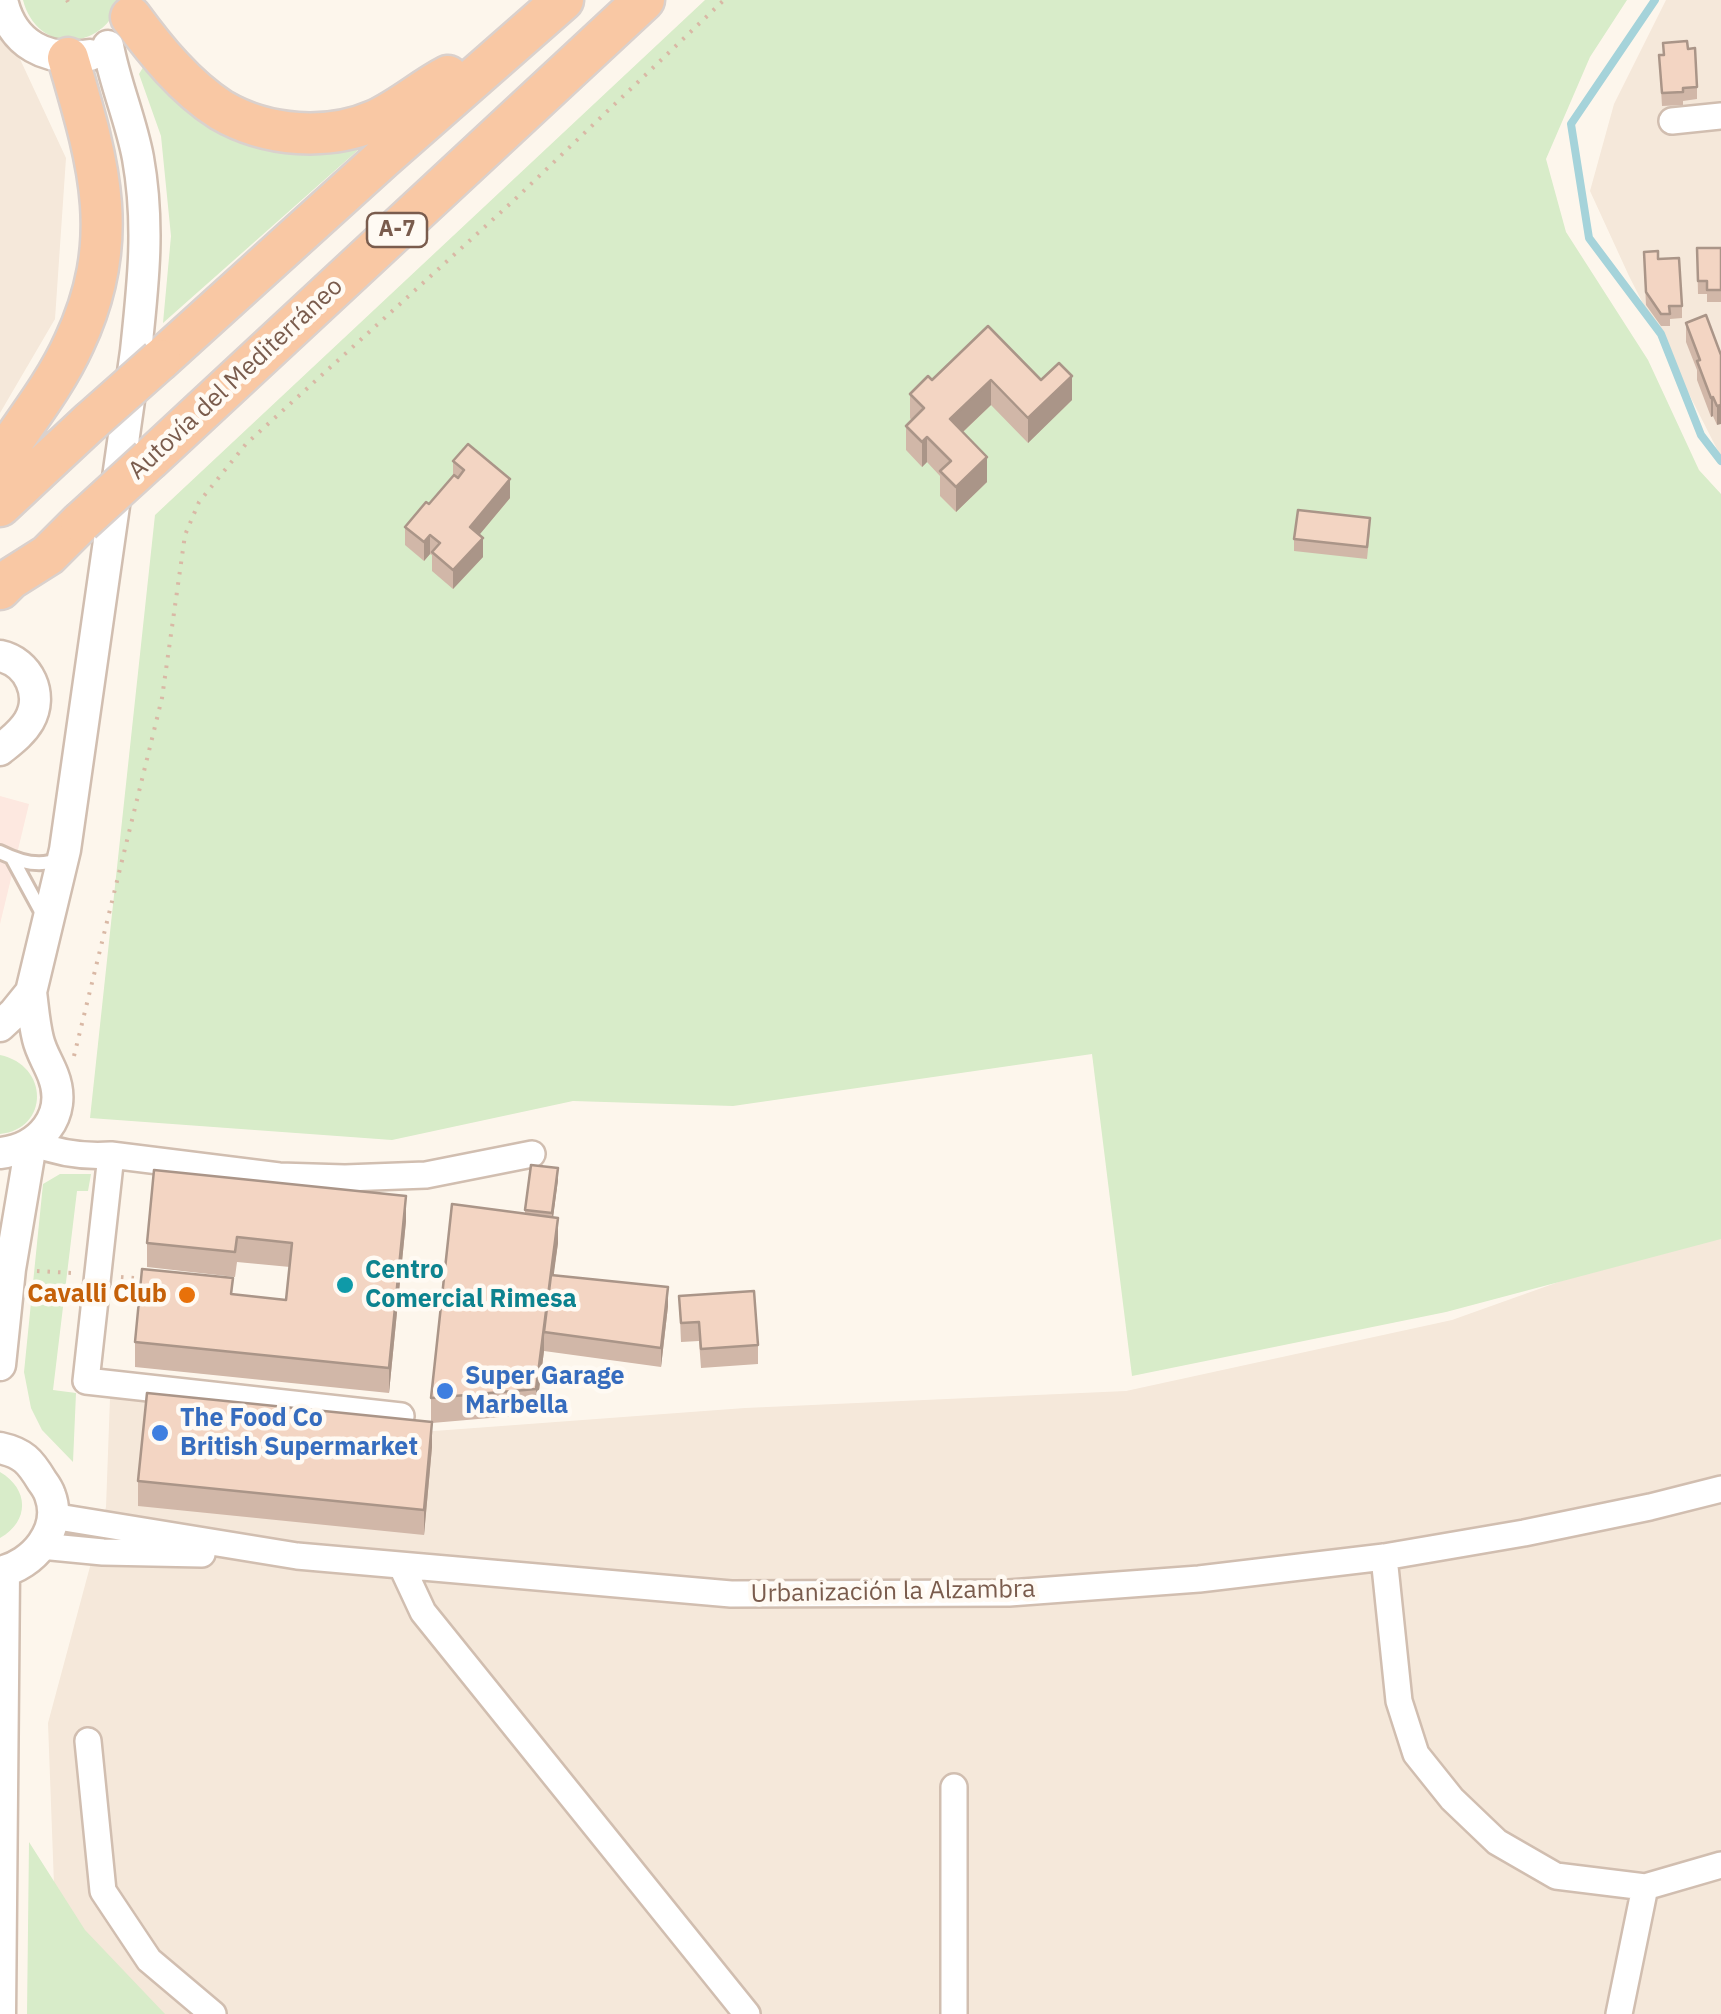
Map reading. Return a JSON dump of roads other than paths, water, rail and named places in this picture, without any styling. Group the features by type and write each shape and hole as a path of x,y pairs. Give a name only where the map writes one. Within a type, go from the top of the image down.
{"highway":[{"name":"A-7","path":"0,506 563,0"},
{"name":"Autovía del Mediterráneo","path":"0,589 48,555 644,0"},
{"path":"125,21 221,110 275,130 310,134 351,129 378,119 445,77 495,62"},
{"path":"0,460 73,346 86,316 101,254 104,218 94,147 68,58"},
{"path":"0,616 24,592 48,555"}],"street":[{"path":"4,16 21,38 42,52 68,58 89,55 125,21"},
{"path":"17,1221 10,1174 0,1157 35,1141 51,1122 56,1106 57,1091 38,1038 31,992 65,850 145,274 143,192 130,125 112,68 125,21"},
{"path":"1672,121 1721,116"},
{"path":"0,656 20,666 31,677 35,690 33,716 0,750"},
{"path":"0,1026 31,992"},
{"path":"0,1039 14,1040 44,1060"},
{"path":"35,1141 48,1149 278,1176 345,1178 426,1175 532,1154"},
{"path":"0,1365 17,1221 35,1141"},
{"path":"98,1153 86,1381 401,1416"},
{"path":"0,1448 30,1461 51,1496 52,1516 42,1546 19,1566 2,1572 0,2014"},
{"name":"Urbanización la Alzambra","path":"296,1556 731,1594 990,1594 1199,1578 1384,1557 1524,1534 1721,1488"},
{"path":"52,1516 296,1556"},
{"path":"42,1546 103,1552 296,1556"},
{"path":"1384,1557 1399,1701 1416,1754 1452,1799 1496,1842 1556,1876 1646,1887 1721,1864"},
{"path":"402,1567 424,1612 747,2014"},
{"path":"88,1741 103,1891 149,1960 213,2014"},
{"path":"954,1787 954,2014"},
{"path":"1620,2014 1646,1887"}],"lane":[{"path":"6,855 48,863 56,861 65,850"},
{"path":"6,855 34,895 48,926"}],"waterway":[{"path":"1655,0 1571,124 1589,238 1661,334 1701,435 1721,461"}],"place":[{"name":"Centro Comercial Rimesa","path":"345,1285"},
{"name":"Cavalli Club","path":"187,1295"},
{"name":"Super Garage Marbella","path":"445,1391"},
{"name":"The Food Co British Supermarket","path":"160,1433"}]}
